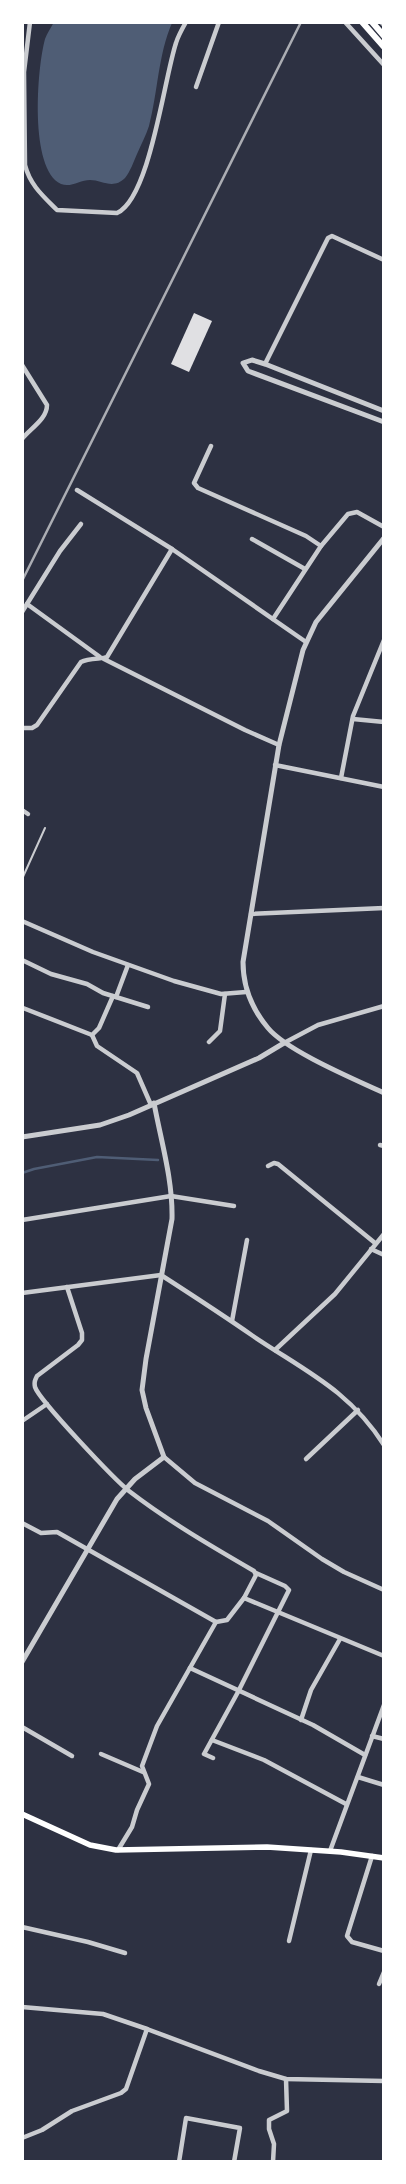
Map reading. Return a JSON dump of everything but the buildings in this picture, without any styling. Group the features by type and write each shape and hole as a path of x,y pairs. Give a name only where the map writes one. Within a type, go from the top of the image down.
{"main road":[{"path":"362,22 384,48"},
{"path":"372,22 384,36"},
{"path":"22,1814 90,1845 118,1850 267,1847 330,1851 384,1858"}],"street":[{"path":"30,22 24,72 24,166 28,176 37,191 57,210 117,213 125,210 133,198 150,154 176,43 186,22"},
{"path":"196,87 219,22"},
{"path":"345,22 384,65"},
{"path":"265,364 328,238 332,236 384,260"},
{"path":"384,411 265,364 252,360 243,363 248,371 384,422"},
{"path":"22,365 47,405 47,412 22,439"},
{"path":"211,446 194,483 198,488 306,536 321,546"},
{"path":"77,490 172,549 306,642"},
{"path":"273,619 321,546 348,514 357,512 384,527"},
{"path":"22,612 60,551 81,524"},
{"path":"384,538 316,622 306,642 275,765 243,962 243,978 246,992 268,1028 284,1043 384,1093"},
{"path":"252,539 305,569"},
{"path":"22,728 32,728 37,725 81,662 102,658 110,653 172,549"},
{"path":"27,604 102,658 236,726 279,745"},
{"path":"341,778 353,719 384,640"},
{"path":"353,719 384,722"},
{"path":"275,765 384,787"},
{"path":"22,810 28,814"},
{"path":"251,914 384,908"},
{"path":"22,921 174,981 225,994 246,992"},
{"path":"22,960 51,974 87,984 114,996 148,1007"},
{"path":"92,1035 99,1028 128,964"},
{"path":"208,1042 220,1031 225,994"},
{"path":"22,1137 100,1124 259,1058 318,1025 384,1006"},
{"path":"23,1008 92,1035 97,1046 137,1073 152,1104 171,1196 172,1219 142,1390 146,1408 164,1457 195,1483 268,1521 344,1572 384,1590"},
{"path":"268,1166 274,1163 278,1164 375,1243"},
{"path":"22,1220 171,1196 234,1206"},
{"path":"275,1350 335,1294 384,1234"},
{"path":"232,1321 247,1240"},
{"path":"371,1249 384,1255"},
{"path":"22,1293 161,1275 329,1384 358,1410 384,1445"},
{"path":"67,1286 82,1333 82,1340 34,1381 35,1388 46,1404 126,1489 151,1508 256,1573 289,1589 279,1614 204,1754 213,1758"},
{"path":"22,1421 46,1404"},
{"path":"306,1459 358,1410"},
{"path":"22,1662 117,1499 148,1468 164,1457"},
{"path":"22,1523 41,1533 57,1532 216,1622 227,1620 244,1598 256,1573"},
{"path":"244,1598 384,1656"},
{"path":"143,1772 142,1766 158,1726 216,1622"},
{"path":"301,1720 311,1690 340,1639"},
{"path":"190,1668 301,1720 365,1755"},
{"path":"330,1851 384,1705"},
{"path":"22,1727 72,1756"},
{"path":"372,1736 384,1738"},
{"path":"212,1740 264,1760 346,1804"},
{"path":"101,1754 143,1772 148,1778 149,1784 137,1810 132,1827 118,1850"},
{"path":"358,1777 384,1785"},
{"path":"289,1941 311,1850"},
{"path":"372,1856 347,1936 352,1942 384,1951"},
{"path":"22,1927 88,1942 125,1953"},
{"path":"379,1984 384,1972"},
{"path":"22,2007 103,2014 286,2079 384,2081"},
{"path":"22,2138 42,2130 72,2111 121,2093 126,2088 147,2029"},
{"path":"274,2162 274,2144 269,2128 269,2120 287,2111 286,2079"},
{"path":"179,2162 186,2118 240,2128 234,2162"}],"lane":[{"path":"22,879 45,828"}],"water":[{"path":"54,22 172,23 161,61 149,126 129,173 121,182 108,184 86,180 68,185 61,184 51,175 44,159 40,139 38,94 45,39"}],"waterway":[{"path":"22,1173 97,1157 158,1160"}],"railway":[{"path":"22,581 301,22"}]}
